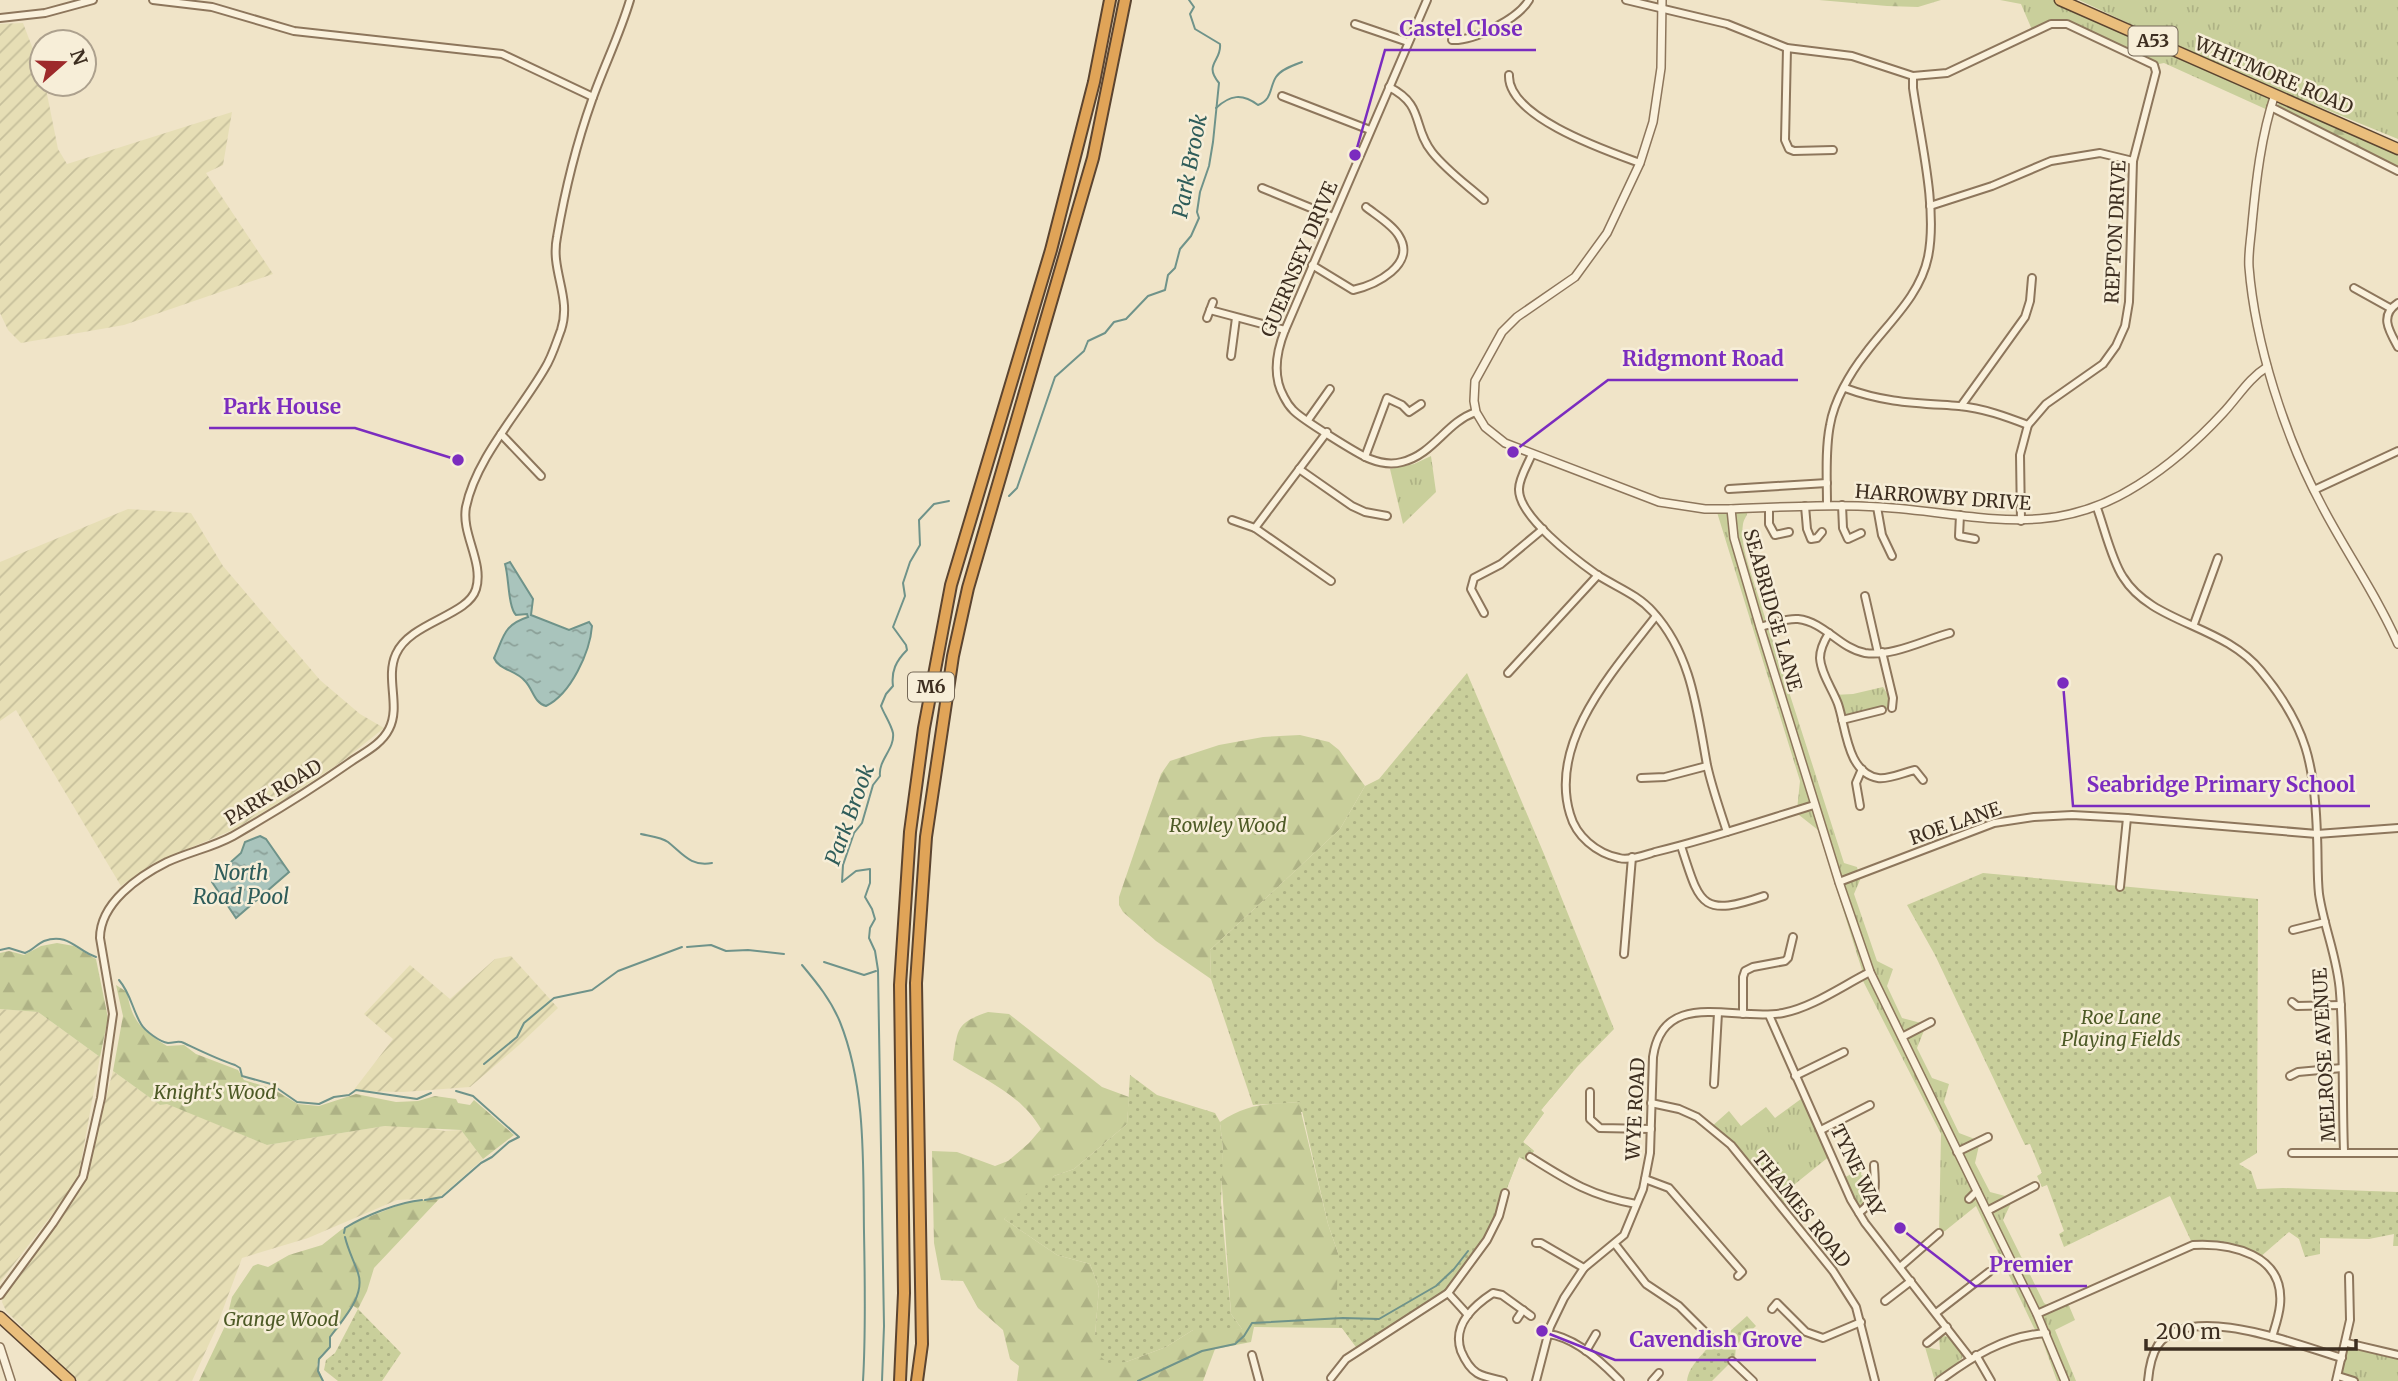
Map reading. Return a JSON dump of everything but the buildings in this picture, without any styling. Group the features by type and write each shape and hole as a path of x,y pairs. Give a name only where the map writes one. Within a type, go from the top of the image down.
{"highway":[{"name":"M6","path":"900,1381 904,1293 900,985 910,832 924,728 951,585 1064,200 1094,82 1110,0"},
{"name":"M6","path":"917,1381 922,1344 916,983 926,836 940,739 953,656 968,588 1093,158 1125,0"},
{"name":"WHITMORE ROAD","path":"2060,0 2398,149"},
{"path":"0,1318 70,1381"}],"street":[{"path":"0,18 46,13 93,0"},
{"path":"153,0 212,8 294,31 502,54 593,97 630,0"},
{"name":"GUERNSEY DRIVE","path":"1427,0 1285,330 1278,348 1277,373 1282,395 1294,412 1365,457 1391,464 1420,455 1463,416 1476,412"},
{"path":"1452,40 1462,40 1498,25 1525,7 1529,0"},
{"path":"1626,0 1727,24 1787,48 1852,56 1913,76 1930,206 1928,258 1916,288 1894,321 1864,355 1834,410 1829,427 1828,505"},
{"path":"1476,412 1475,381 1502,332 1517,317 1575,277 1587,263 1607,233 1640,163 1653,122 1661,68 1662,0"},
{"name":"REPTON DRIVE","path":"1913,76 1947,73 2051,24 2059,23 2067,24 2154,65 2156,72 2133,161 2129,302 2125,326 2116,346 2103,364 2046,404 2028,425"},
{"path":"1355,24 1408,42"},
{"path":"1787,48 1785,140 1789,149 1833,150"},
{"path":"1509,75 1516,96 1525,108 1583,141 1640,163"},
{"path":"1389,87 1402,93 1415,110 1430,150 1484,200"},
{"path":"2275,94 2256,180 2248,265 2267,367 2302,467 2398,644"},
{"path":"1282,96 1370,130"},
{"name":"PARK ROAD","path":"0,1295 76,1189 85,1169 101,1098 113,1014 100,938 100,928 105,915 124,892 145,874 230,837 329,777 384,737 392,721 391,670 398,648 407,637 454,611 472,597 476,590 476,566 466,507 487,456 547,366 562,326 565,302 555,264 556,242 571,165 593,97"},
{"name":"WHITMORE ROAD","path":"2271,107 2398,171"},
{"path":"1930,206 1992,186 2050,161 2100,153 2133,161"},
{"path":"1262,188 1333,217"},
{"path":"1312,265 1353,290 1375,283 1392,272 1402,258 1403,245 1399,235 1367,207"},
{"path":"1961,406 2025,317 2032,278"},
{"path":"2354,288 2390,308"},
{"path":"2398,303 2390,308 2386,319 2387,327 2398,347"},
{"path":"1207,318 1212,306 1236,318 1285,330"},
{"path":"1231,356 1236,318"},
{"name":"HARROWBY DRIVE","path":"1731,509 1842,505 2021,521 2052,519 2097,508 2137,486 2174,460 2223,413 2255,374 2267,367"},
{"path":"1845,388 1873,398 1902,403 1961,406 2004,416 2028,425 2020,455 2021,521"},
{"path":"1308,420 1330,390"},
{"path":"1365,457 1387,398 1402,405 1409,412 1421,404"},
{"name":"SEABRIDGE LANE","path":"1476,412 1493,435 1532,454 1659,502 1705,509 1731,509 1734,538 1760,627 1814,805 1870,972 2037,1314 2065,1381"},
{"path":"1255,528 1327,432"},
{"path":"501,433 541,476"},
{"path":"2314,490 2398,451"},
{"path":"1532,454 1519,488 1521,503 1567,552 1598,575 1628,590 1656,616 1678,648 1689,674 1704,736 1707,766 1727,832"},
{"path":"1299,469 1352,506 1365,512 1387,516"},
{"path":"1728,489 1827,483"},
{"path":"1842,505 1843,528 1848,539 1861,533"},
{"path":"1805,506 1807,529 1811,539 1818,538 1822,532"},
{"path":"1877,507 1882,536 1892,556"},
{"path":"1769,508 1769,524 1775,535 1789,532"},
{"name":"MELROSE AVENUE","path":"2097,508 2122,576 2140,596 2157,610 2229,642 2244,654 2259,668 2302,732 2312,764 2319,893 2335,957 2340,1005 2344,1151"},
{"path":"1960,515 1959,536 1975,538"},
{"path":"1232,520 1255,528 1331,581"},
{"path":"1484,613 1471,589 1475,578 1501,564 1543,529"},
{"path":"2193,624 2218,558"},
{"path":"1508,673 1598,575"},
{"path":"1865,596 1894,698 1892,708"},
{"path":"1656,616 1600,689 1584,716 1568,763 1566,801 1578,834 1595,849 1620,859 1681,846 1814,805"},
{"path":"1760,627 1785,619 1796,619 1819,625 1856,650 1880,652 1950,633"},
{"path":"1829,633 1822,643 1820,659 1853,757 1862,769 1878,778 1915,769 1923,780"},
{"path":"1842,720 1882,710"},
{"path":"1641,778 1665,777 1707,766"},
{"path":"1860,806 1856,783 1862,769"},
{"name":"ROE LANE","path":"1839,882 1994,823 2024,818 2072,815 2127,818 2317,834 2398,828"},
{"path":"2120,887 2127,818"},
{"path":"1681,846 1698,894 1709,903 1721,907 1764,896"},
{"path":"1624,954 1632,857"},
{"path":"2292,930 2325,922"},
{"path":"1743,1014 1745,971 1785,961 1793,937"},
{"name":"WYE ROAD","path":"1536,1381 1548,1334 1564,1298 1584,1268 1624,1235 1636,1204 1650,1153 1654,1046 1664,1027 1681,1015 1692,1012 1769,1015 1801,1008 1870,972"},
{"path":"2292,1002 2297,1006 2340,1005"},
{"path":"1714,1084 1718,1074 1718,1013"},
{"name":"TYNE WAY","path":"1769,1015 1859,1213 1991,1381"},
{"path":"1902,1037 1931,1022"},
{"path":"1795,1076 1844,1052"},
{"path":"2290,1076 2298,1072 2342,1068"},
{"path":"1590,1092 1590,1119 1600,1128 1651,1129"},
{"name":"THAMES ROAD","path":"1651,1102 1697,1117 1731,1145 1839,1279 1856,1307 1873,1380"},
{"path":"1821,1130 1870,1105"},
{"path":"1957,1152 1988,1137"},
{"path":"2292,1153 2398,1153"},
{"path":"1530,1157 1583,1190 1636,1204"},
{"path":"1859,1213 1873,1199 1874,1165"},
{"path":"1645,1179 1669,1188 1683,1201 1742,1272 1738,1276"},
{"path":"1987,1212 2035,1186"},
{"path":"1969,1199 1977,1191"},
{"path":"1331,1378 1346,1359 1448,1293 1487,1240 1499,1216 1506,1193"},
{"path":"1900,1267 1939,1233"},
{"path":"1536,1243 1541,1243 1584,1268"},
{"path":"1615,1244 1646,1284 1679,1306 1712,1339"},
{"path":"2037,1314 2193,1245 2213,1244 2255,1255 2274,1276 2279,1289 2280,1304 2272,1337"},
{"path":"1936,1312 1989,1272"},
{"path":"2349,1276 2351,1297 2347,1343 2337,1379 2354,1381"},
{"path":"1885,1301 1911,1281"},
{"path":"1448,1293 1468,1315"},
{"path":"1503,1381 1476,1377 1464,1359 1459,1344 1459,1328 1480,1301 1493,1293 1502,1295 1531,1315"},
{"path":"1772,1309 1777,1303 1782,1305 1806,1332 1822,1338 1861,1322"},
{"path":"1517,1319 1523,1310"},
{"path":"2148,1381 2150,1363 2158,1345 2176,1331 2192,1325 2217,1326 2272,1337 2342,1358"},
{"path":"1706,1333 1713,1326"},
{"path":"1938,1348 1929,1341 1947,1327"},
{"path":"1939,1381 1990,1347 2046,1333"},
{"path":"1548,1334 1558,1335 1586,1351 1620,1381"},
{"path":"1586,1351 1596,1334"},
{"path":"2347,1343 2398,1355"},
{"path":"0,1347 11,1381"},
{"path":"1252,1355 1259,1381"},
{"path":"1732,1361 1753,1381"},
{"path":"1739,1368 1746,1362"},
{"path":"1652,1381 1659,1373"}],"shaded area":[{"path":"23,23 28,36 28,98 48,98 58,149 67,164 232,112 223,165 206,173 273,274 124,325 21,343 8,330 0,313 0,24"},
{"path":"128,509 191,513 223,566 320,680 360,714 384,728 344,760 284,800 235,829 152,864 121,886 16,710 0,721 0,562"},
{"path":"511,956 558,1008 470,1087 403,1092 353,1091 393,1039 364,1014 410,965 450,999 495,959"},
{"path":"0,1009 38,1012 100,1057 79,1173 71,1190 0,1282"},
{"path":"113,1071 160,1105 167,1103 267,1145 385,1126 412,1126 445,1131 461,1130 483,1159 439,1198 397,1200 308,1238 242,1258 215,1331 192,1381 78,1381 6,1311 2,1302 79,1190 87,1171"}],"green space":[{"path":"1819,0 1941,0 1918,7"},
{"path":"2000,0 2060,0 2398,149 2398,171 2286,116 2275,95 2270,111 2164,63 2154,65 2059,23 2033,32 2021,4"},
{"path":"2079,0 2398,0 2398,139 2224,68"},
{"path":"2285,102 2398,157 2398,167 2276,108 2278,104"},
{"path":"1431,456 1436,492 1403,524 1390,469 1414,464"},
{"path":"1748,508 1742,531 1747,560 1844,863 1857,867 1860,880 1854,894 1877,961 1893,969 1887,986 1902,1018 1921,1023 1925,1028 1917,1048 1932,1078 1949,1084 1944,1102 1959,1133 1980,1141 1975,1163 1990,1192 2009,1197 2012,1201 2003,1220 2044,1303 2052,1308 2067,1301 2075,1320 2055,1330 2076,1381 2057,1381 2040,1334 2034,1328 1976,1206 1939,1233 1941,1134 1861,977 1862,970 1818,830 1799,815 1797,810 1800,781 1716,509"},
{"path":"1467,673 1614,1029 1541,1110 1544,1113 1523,1142 1534,1151 1527,1161 1519,1157 1487,1240 1448,1293 1359,1351 1342,1328 1336,1327 1338,1253 1328,1224 1300,1102 1253,1105 1211,979 1210,950 1340,829 1365,786 1379,779"},
{"path":"1883,687 1893,703 1892,708 1842,720 1834,695"},
{"name":"Rowley Wood","path":"1300,735 1329,742 1339,750 1365,786 1340,829 1210,950 1211,979 1156,941 1123,912 1119,905 1119,897 1161,774 1170,761 1219,745 1263,737"},
{"name":"Roe Lane Playing Fields","path":"1983,873 2258,899 2257,1153 2239,1164 2251,1171 2257,1189 2398,1192 2398,1246 2393,1246 2394,1234 2369,1239 2320,1238 2320,1254 2305,1257 2299,1239 2289,1232 2259,1258 2247,1251 2193,1245 2170,1196 2064,1247 2059,1234 2064,1231 2047,1185 2042,1187 2037,1176 2042,1173 2030,1144 2025,1145 1935,955 1907,905"},
{"path":"57,943 74,946 96,959 108,1018 100,1057 38,1012 0,1009 0,953 9,951 24,955 41,946"},
{"name":"Knight's Wood","path":"116,985 127,992 132,1011 140,1024 167,1046 184,1045 196,1054 238,1070 244,1080 273,1089 298,1104 319,1106 356,1094 396,1102 418,1101 435,1096 456,1099 458,1103 470,1105 474,1100 514,1135 483,1159 461,1130 385,1126 267,1145 167,1104 160,1105 113,1071 123,1016"},
{"path":"988,1012 1009,1014 1102,1087 1129,1097 1127,1124 1074,1169 1054,1176 1004,1219 1057,1255 1090,1264 1099,1288 1095,1335 1126,1362 1166,1347 1193,1330 1242,1329 1231,1314 1220,1122 1240,1111 1268,1104 1300,1102 1310,1111 1301,1112 1328,1224 1338,1253 1500,1154 1577,1067 1541,1110 1544,1113 1523,1142 1534,1151 1527,1161 1519,1157 1505,1193 1357,1348 1342,1328 1254,1327 1251,1342 1215,1349 1203,1381 1017,1381 1019,1366 1010,1359 1003,1330 978,1308 963,1281 941,1280 934,1243 932,1151 957,1152 995,1166 1008,1161 1041,1129 1024,1107 1013,1098 953,1060 960,1028"},
{"path":"1130,1075 1157,1095 1215,1113 1220,1122 1223,1151 1221,1202 1231,1314 1242,1329 1219,1332 1193,1330 1166,1347 1126,1362 1108,1363 1101,1357 1095,1335 1099,1288 1090,1264 1057,1255 1004,1219 1029,1191 1054,1176 1074,1169 1127,1124"},
{"path":"1805,1096 1831,1155 1795,1184 1791,1198 1783,1210 1731,1145 1710,1128 1729,1111 1741,1126 1766,1107 1775,1118"},
{"path":"1862,1169 1861,1175 1867,1177 1866,1195 1873,1199 1859,1213 1841,1179"},
{"name":"Grange Wood","path":"440,1198 374,1268 358,1309 352,1305 339,1328 330,1337 330,1347 321,1355 317,1365 323,1381 199,1381 225,1326 232,1297 253,1266 258,1264 268,1267 289,1255 322,1245 353,1223 407,1202"},
{"path":"358,1309 401,1353 382,1381 338,1381 324,1370 326,1360 335,1353"},
{"path":"1747,1316 1756,1326 1736,1345 1735,1358 1712,1381 1687,1381 1694,1364 1714,1339 1719,1341"},
{"path":"1939,1338 1952,1338 1963,1357 1953,1367 1934,1378 1925,1347 1940,1350"},
{"path":"2347,1343 2398,1355 2398,1381 2354,1381 2338,1376"}],"water":[{"path":"510,562 533,599 531,615 569,630 589,622 592,626 578,671 563,692 546,706 536,699 521,677 500,665 494,658 509,628 528,617 527,614 516,615 511,605 505,564"},
{"name":"North Road Pool","path":"260,836 266,839 289,872 236,918 212,882 213,878 241,853 245,842"}],"waterway":[{"name":"Park Brook","path":"1009,496 1017,488 1055,377 1084,351 1088,341 1105,333 1114,322 1126,319 1148,296 1165,290 1168,275 1175,268 1180,249 1191,236 1199,218 1197,212 1200,192 1209,166 1213,142 1219,83 1213,67 1220,44 1195,29 1190,14 1194,7 1189,0"},
{"path":"1216,108 1226,100 1236,97 1258,105 1263,103 1278,74 1302,62"},
{"name":"Park Brook","path":"882,1381 884,1326 878,970 875,951 869,938 875,919 865,897 870,883 870,869 856,871 842,882 843,865 854,833 862,823 873,785 880,776 881,765 892,744 893,733 881,706 893,686 895,666 907,650 893,627 905,596 903,583 910,562 920,545 919,520 934,504 949,501"},
{"path":"641,834 665,840 693,861 712,863"},
{"path":"0,950 9,948 25,953 44,941 60,939 96,957"},
{"path":"687,947 711,945 726,951 748,950 784,954"},
{"path":"484,1064 517,1037 524,1023 554,998 592,990 618,971 682,947"},
{"path":"824,962 864,975 876,971"},
{"path":"802,965 828,999 840,1022 855,1073 859,1099 865,1307 863,1381"},
{"path":"119,980 141,1024 153,1036 168,1043 182,1042 235,1065 240,1068 242,1076 271,1084 297,1102 319,1104 334,1097 349,1095 356,1090 417,1099 431,1093"},
{"path":"425,1200 442,1197 481,1163 519,1137 473,1096 456,1091"},
{"path":"344,1233 345,1228 372,1214 422,1200"},
{"path":"323,1381 318,1371 319,1359 330,1347 330,1337 352,1307 359,1290 358,1273 345,1237"},
{"path":"1138,1381 1202,1351 1235,1344 1252,1323 1343,1318 1379,1319 1436,1286 1468,1251"}],"place":[{"name":"Castel Close","path":"1355,155"},
{"name":"Ridgmont Road","path":"1513,452"},
{"name":"Park House","path":"458,460"},
{"name":"Seabridge Primary School","path":"2063,683"},
{"name":"Premier","path":"1900,1228"},
{"name":"Cavendish Grove","path":"1542,1331"}]}
